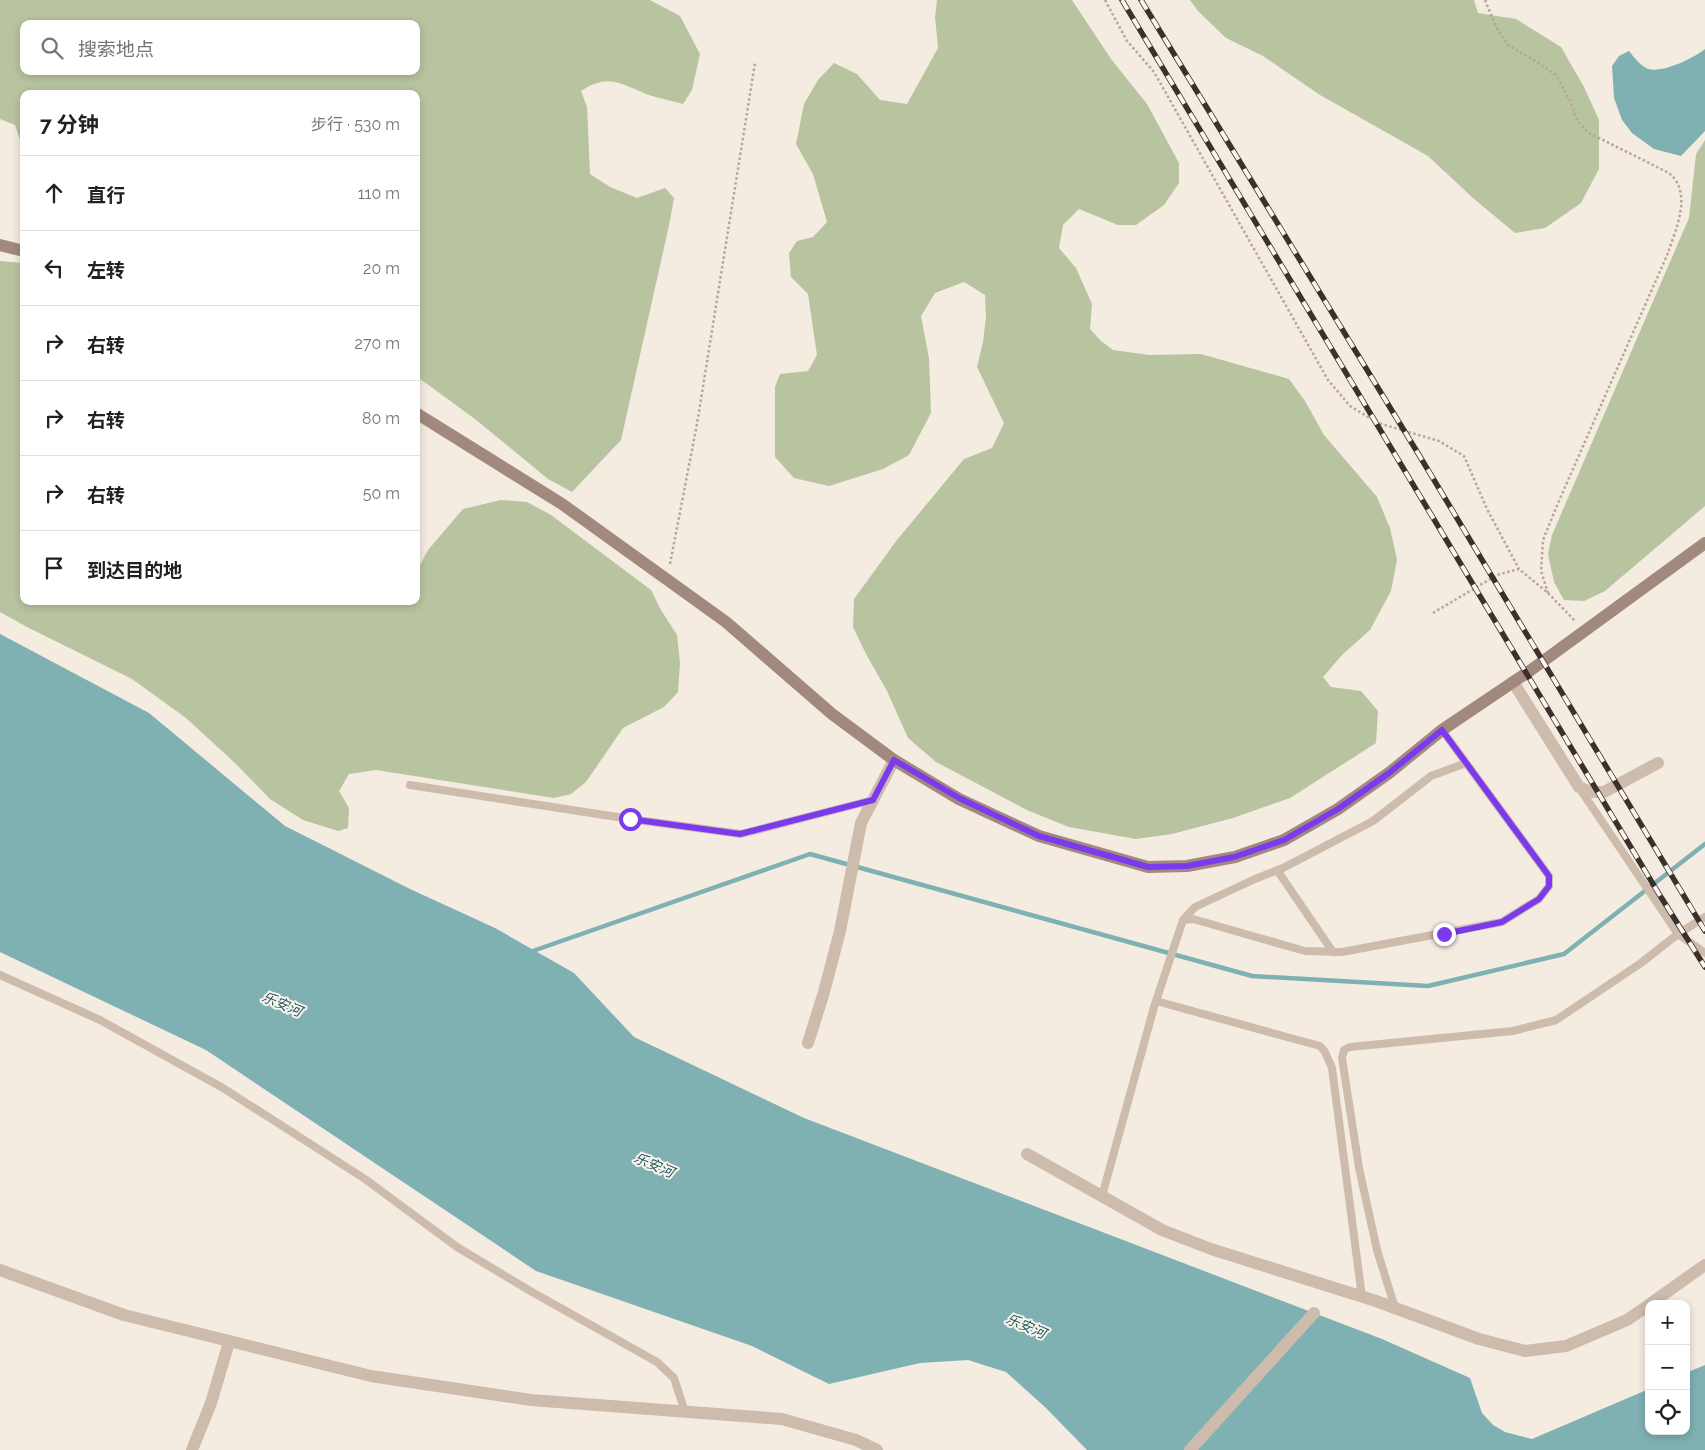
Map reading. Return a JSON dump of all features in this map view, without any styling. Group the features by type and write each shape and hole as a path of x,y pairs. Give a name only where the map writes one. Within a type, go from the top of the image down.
{"street":[{"path":"0,245 20,250"},
{"path":"420,415 562,504 667,579 726,622 832,714 894,760 959,798 1039,836 1148,867 1187,866 1234,857 1284,840 1338,809 1382,778 1442,730 1584,632 1705,543"},
{"path":"1513,682 1579,787 1591,792 1604,792 1658,763"},
{"path":"808,1042 824,992 840,931 861,823 894,760"},
{"path":"1027,1154 1162,1230 1187,1240 1362,1297 1479,1339 1525,1351 1566,1346 1626,1320 1645,1307"},
{"path":"1655,1300 1705,1265"},
{"path":"0,1270 124,1315 380,1378 531,1400 782,1419 856,1440 877,1450"},
{"path":"1190,1450 1314,1313"},
{"path":"192,1450 211,1403 229,1342"}],"lane":[{"path":"1183,920 1193,919 1305,951 1342,952 1502,922 1539,899 1549,886 1549,876 1442,730"},
{"path":"1102,1196 1156,1001 1183,920 1195,907 1277,870 1373,821 1431,776 1466,763"},
{"path":"410,785 740,834 873,800"},
{"path":"1579,787 1678,934 1705,953"},
{"path":"1277,870 1333,952"},
{"path":"1394,1308 1377,1250 1359,1168 1342,1058 1344,1050 1350,1047 1513,1031 1556,1020 1705,917"},
{"path":"0,975 100,1020 223,1088 365,1179 457,1248 656,1362 674,1378 686,1412"},
{"path":"1156,1001 1320,1046 1325,1052 1332,1068 1362,1297"}],"path":[{"path":"1105,0 1126,41 1154,72 1328,380 1350,406 1378,423 1439,441 1464,456 1487,508 1519,569 1548,593 1584,632"},
{"path":"1486,0 1496,27 1508,45 1556,75 1570,101 1578,122 1589,133 1669,173 1676,179 1682,194 1681,214 1668,254 1543,540 1542,571 1548,593"},
{"path":"667,579 697,424 755,63"},
{"path":"1433,613 1497,575 1519,569"}],"green space":[{"path":"0,0 650,0 680,16 700,54 692,90 683,104 652,96 617,82 601,82 581,91 587,107 590,174 610,187 637,198 665,188 674,198 621,440 572,492 548,479 475,419 420,379 420,90 20,90 20,140 15,125 0,119"},
{"path":"937,0 1072,0 1111,59 1147,104 1179,163 1179,183 1164,205 1136,225 1118,225 1079,209 1063,225 1059,248 1076,268 1092,304 1090,329 1113,350 1149,355 1201,354 1289,379 1305,401 1324,435 1377,497 1390,528 1397,560 1391,591 1370,630 1343,654 1323,677 1331,687 1361,691 1378,711 1376,743 1290,798 1233,818 1172,834 1136,839 1069,827 1029,811 936,762 908,738 887,691 853,627 854,599 897,540 964,459 992,448 1004,423 977,367 986,317 985,295 964,282 935,293 921,316 929,358 931,413 909,455 883,469 829,486 794,478 775,457 775,387 780,374 808,371 817,355 808,294 791,277 789,253 797,241 813,237 827,222 813,174 796,144 804,104 818,80 834,63 857,74 880,100 907,104 938,48 935,17"},
{"path":"1190,0 1474,0 1478,13 1516,19 1561,47 1584,87 1599,120 1599,169 1581,203 1545,228 1515,233 1473,198 1428,156 1320,95 1263,56 1226,38 1198,11"},
{"path":"1705,140 1705,506 1605,591 1584,601 1564,600 1554,582 1548,554 1552,535 1689,218 1696,154"},
{"path":"0,261 20,263 20,605 420,605 420,565 428,550 463,509 501,500 527,502 551,515 651,590 677,635 680,663 678,692 664,707 623,728 586,782 571,794 554,798 376,770 349,774 339,791 349,808 348,828 338,831 303,820 270,799 235,763 186,718 132,679 0,612"}],"water":[{"path":"1705,49 1705,131 1681,156 1654,149 1632,133 1622,120 1614,98 1612,66 1619,56 1629,51 1646,68 1652,70 1685,61"},
{"name":"乐安河","path":"0,634 149,713 285,826 410,889 495,928 574,973 634,1037 804,1118 1382,1339 1470,1378 1482,1413 1493,1425 1505,1432 1532,1439 1645,1391 1645,1435 1690,1435 1690,1371 1705,1365 1705,1450 1087,1450 1045,1407 1006,1372 968,1360 920,1363 829,1384 752,1346 536,1271 206,1050 0,952"}],"waterway":[{"path":"530,952 810,854 1252,976 1428,986 1564,954 1705,844"}],"railway":[{"path":"1122,0 1659,894 1705,967"},
{"path":"1141,0 1416,450 1705,931"}],"route":[{"path":"630,819 740,834 873,800 894,760 959,798 1039,836 1148,867 1187,866 1234,857 1284,840 1338,809 1389,773 1442,730 1549,876 1549,886 1539,899 1502,922 1444,934"}]}
